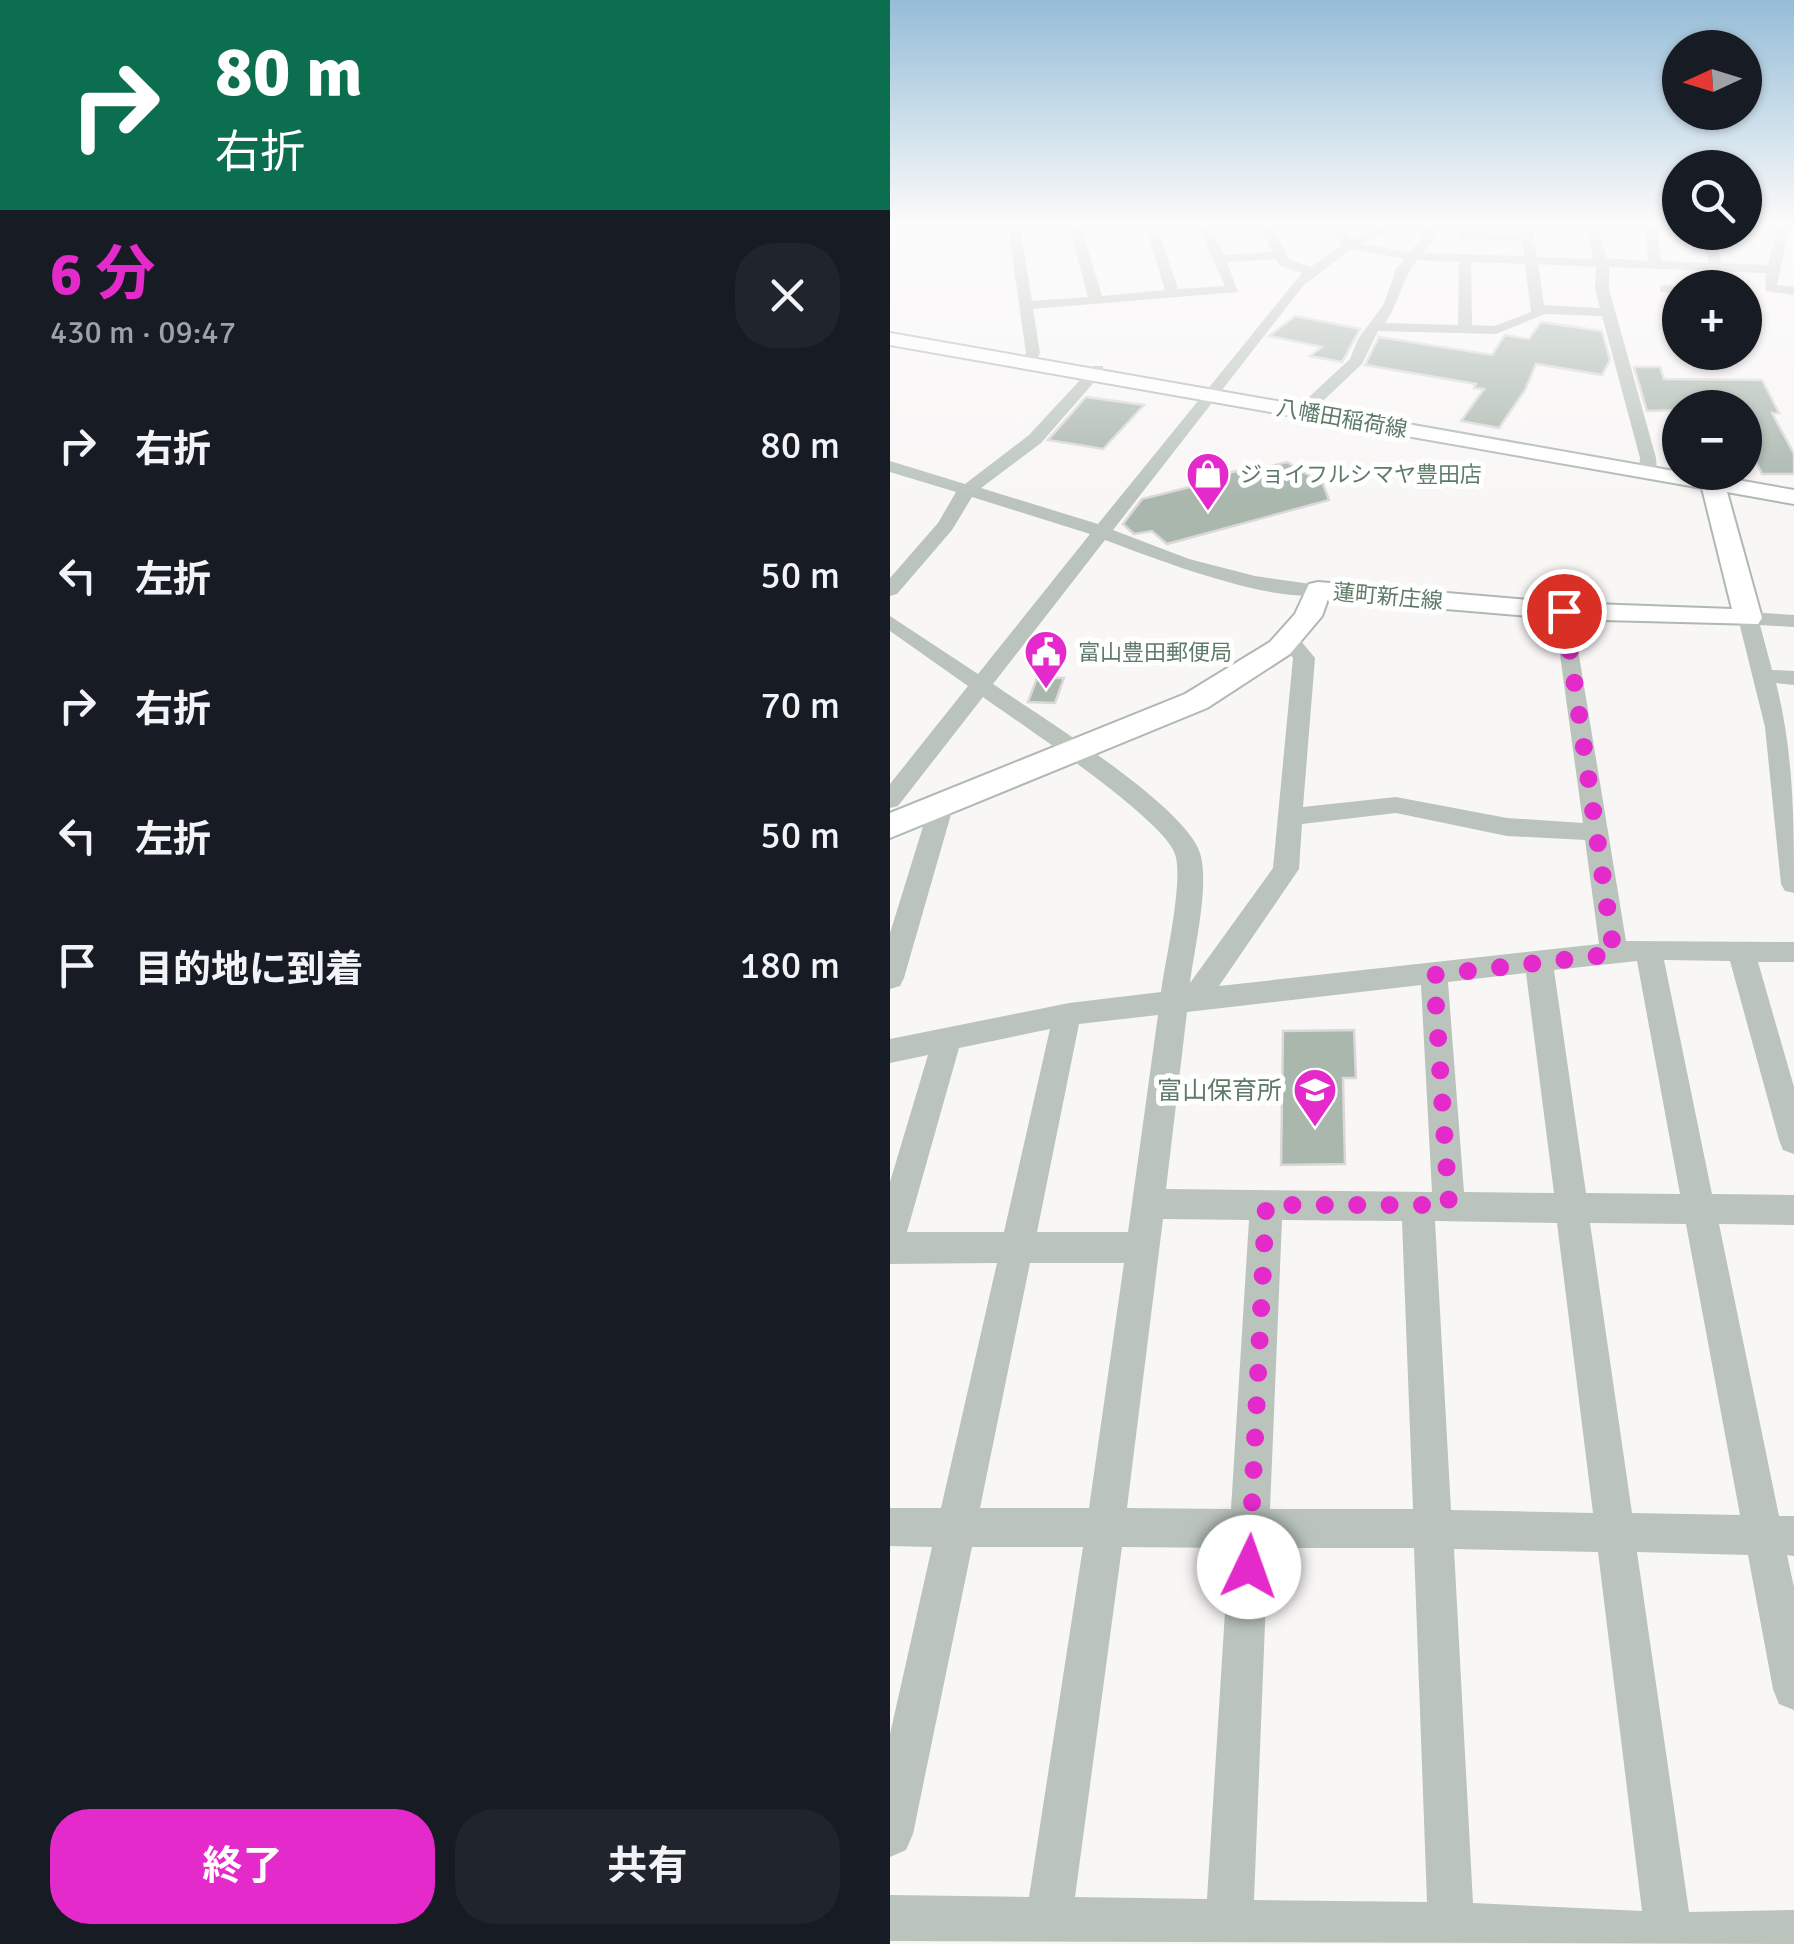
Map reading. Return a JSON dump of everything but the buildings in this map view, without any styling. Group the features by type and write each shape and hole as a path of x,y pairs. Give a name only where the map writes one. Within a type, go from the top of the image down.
{"main road":[{"name":"八幡田稲荷線","path":"890,336 1662,470"},
{"name":"八幡田稲荷線","path":"1648,468 1662,468"},
{"name":"八幡田稲荷線","path":"1762,484 1794,489"},
{"name":"八幡田稲荷線","path":"1762,488 1794,496"},
{"path":"1713,490 1748,618"},
{"name":"蓮町新庄線","path":"890,826 1196,700 1289,639 1308,616 1318,590 1564,611 1748,618"}],"street":[{"path":"1025,317 1030,360"},
{"path":"890,800 1271,317"},
{"path":"1305,408 1357,361 1381,317"},
{"path":"1465,317 1465,329"},
{"path":"1373,327 1496,330 1531,317"},
{"path":"1608,317 1648,468"},
{"path":"890,590 946,526 966,490 1035,439 1095,372"},
{"path":"890,466 1100,531 1224,575 1318,590"},
{"path":"1564,611 1614,954"},
{"path":"1794,621 1748,618 1776,727 1794,884"},
{"path":"890,622 1076,752 1152,811 1174,832 1188,854 1184,1001 1146,1204 1108,1527 1047,1932"},
{"path":"1184,1001 1286,868 1304,658 1289,639"},
{"path":"1761,676 1794,678"},
{"path":"890,978 942,804"},
{"path":"1290,817 1396,805 1507,827 1596,832"},
{"path":"1648,949 1698,1208 1778,1536 1794,1689"},
{"path":"890,1052 1068,1015 1648,949 1794,953"},
{"path":"1741,951 1794,1140"},
{"path":"1538,964 1669,1940"},
{"path":"1434,975 1434,1529 1452,1935"},
{"path":"890,1834 1068,1015"},
{"path":"890,1236 947,1041"},
{"path":"1146,1204 1794,1210"},
{"path":"1228,1934 1266,1205"},
{"path":"890,1248 1140,1247"},
{"path":"890,1527 1251,1527 1778,1536"},
{"path":"890,1918 1047,1932 1669,1940 1794,1934"}],"place":[{"name":"ジョイフルシマヤ豊田店","path":"1208,512"},
{"name":"富山豊田郵便局","path":"1046,690"},
{"name":"富山保育所","path":"1315,1128"}],"route":[{"path":"1249,1567 1266,1205 1449,1205 1434,975 1614,954 1564,611"}]}
